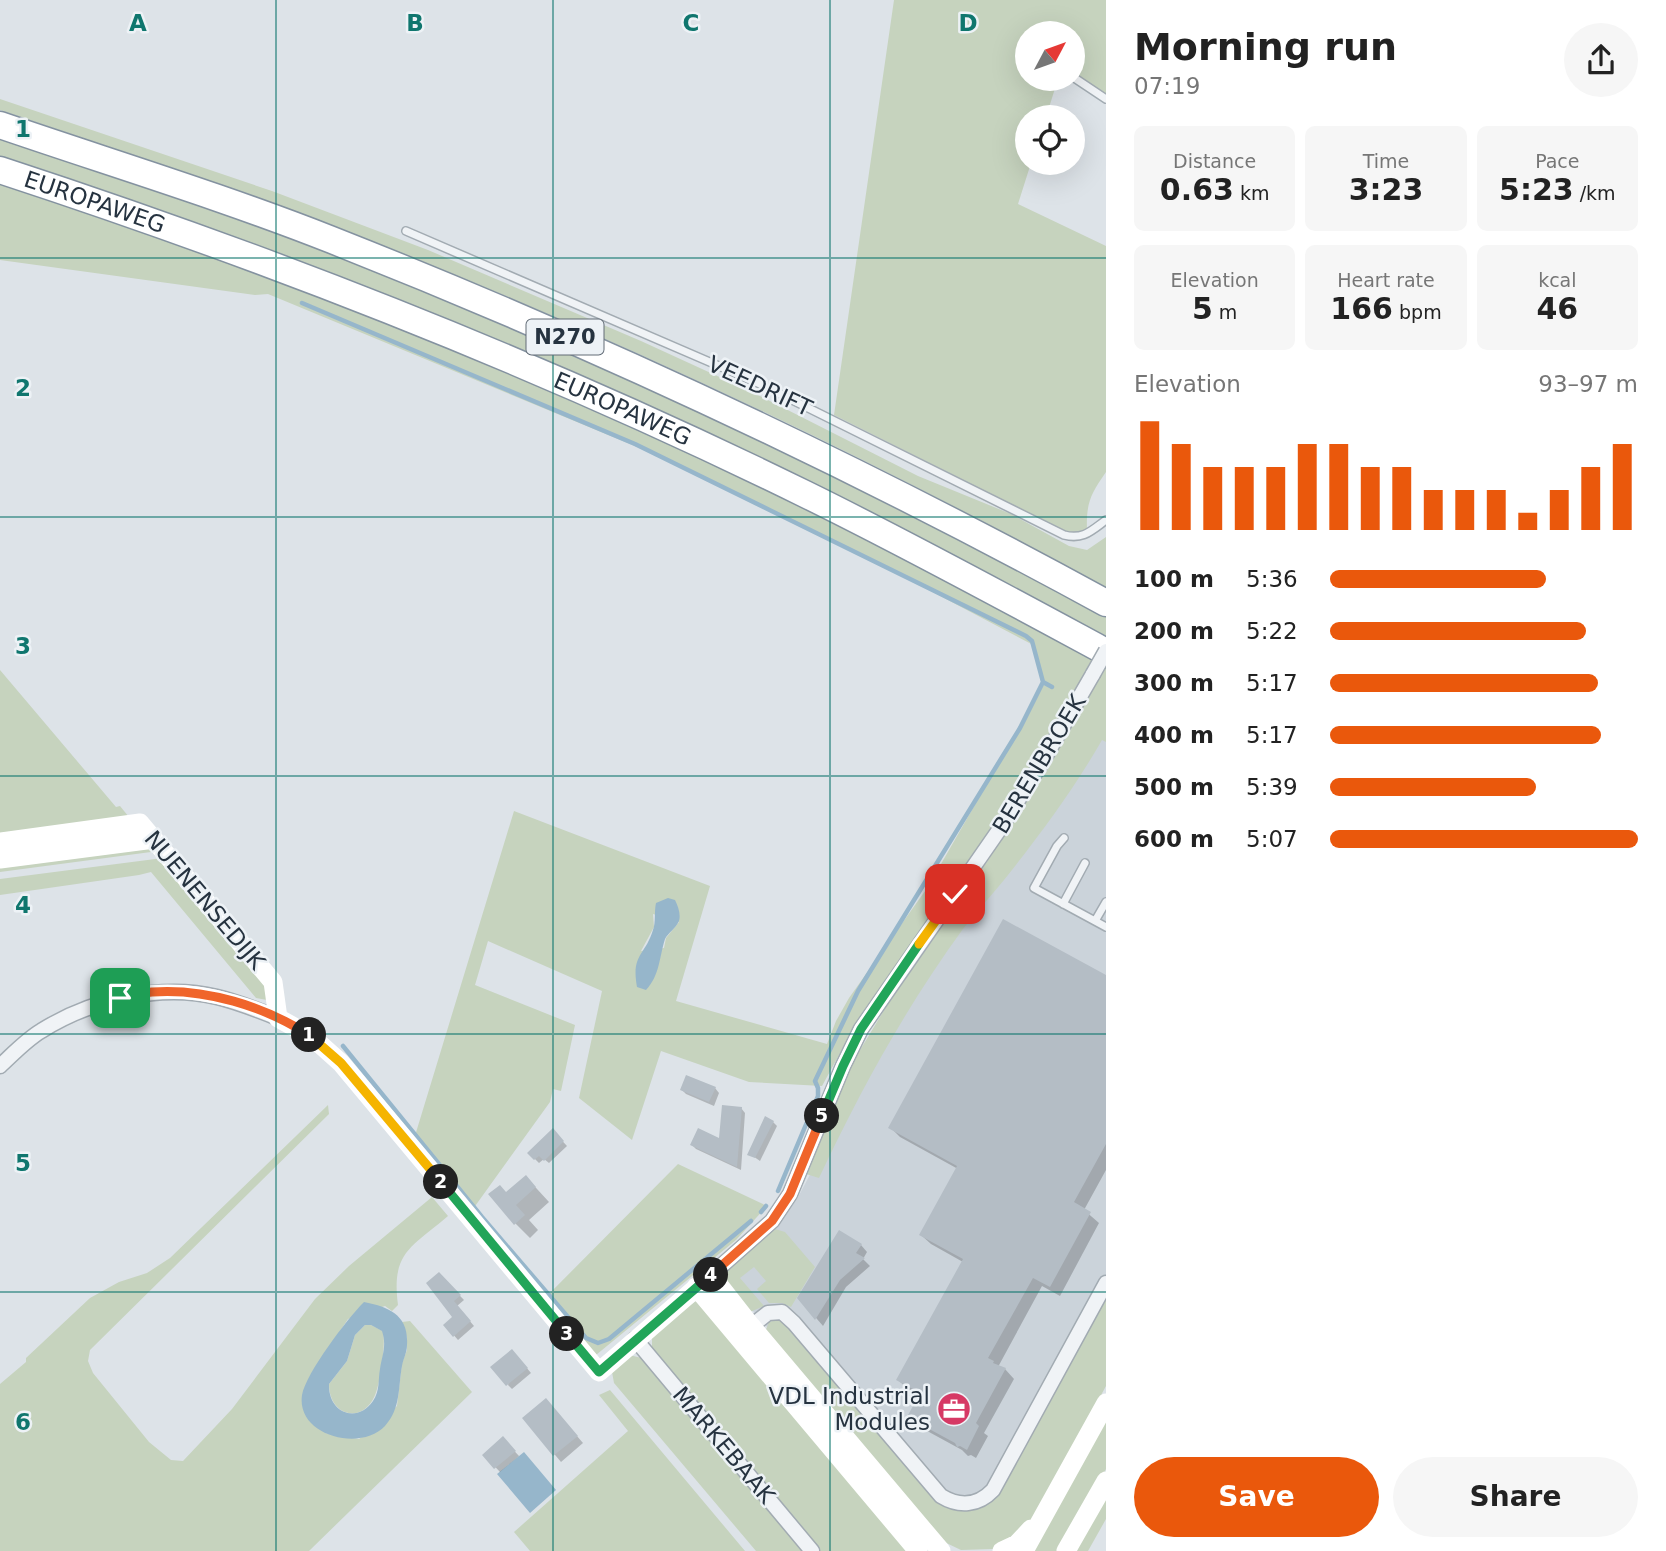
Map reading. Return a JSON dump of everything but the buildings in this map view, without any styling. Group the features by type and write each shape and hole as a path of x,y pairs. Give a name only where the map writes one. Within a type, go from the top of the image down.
{"highway":[{"name":"EUROPAWEG","path":"0,125 329,239 653,375 832,460 986,538 1106,603"},
{"name":"EUROPAWEG","path":"0,170 130,212 315,280 538,372 803,493 975,580 1106,651"}],"street":[{"name":"BERENBROEK","path":"278,1018 312,1037 341,1063 599,1372 772,1221 790,1194 861,1029 999,830 1041,764 1106,651"},
{"name":"NUENENSEDIJK","path":"0,842 140,823 273,982 278,1018"},
{"path":"0,859 154,839"},
{"path":"0,1066 39,1032 62,1019 120,998 153,992 215,996 278,1018"},
{"path":"704,1281 918,1551"},
{"path":"745,1332 768,1312 782,1312 941,1496 953,1503 968,1504 984,1499 993,1490 1106,1283"},
{"path":"745,1332 942,1551"},
{"name":"MARKEBAAK","path":"635,1339 812,1551"},
{"path":"1024,1551 1106,1403"},
{"path":"1066,1551 1106,1481"},
{"path":"1002,1551 1017,1544 1046,1513"}],"lane":[{"path":"1085,85 1106,99"},
{"name":"VEEDRIFT","path":"406,231 756,382 1064,535 1074,538 1084,536 1106,520"},
{"path":"1063,838 1034,888 1106,927"},
{"path":"1063,904 1085,863"},
{"path":"1095,921 1106,902"}],"shaded area":[{"path":"1106,733 1106,1353 1020,1510 942,1528 726,1280 727,1269 774,1229 797,1199 812,1171 849,1084"}],"green space":[{"path":"894,0 1106,0 1106,94 1085,81 1085,21 1015,21 1015,91 1054,91 1050,105 1015,105 1015,175 1027,175 1018,204 1106,246 1106,472 1090,500 1087,532 1075,536 834,415"},
{"path":"0,99 272,191 428,250 750,391 918,476 1011,514 1069,546 1087,550 1106,537 1106,588 832,445 551,315 316,220 0,110"},
{"path":"0,133 277,228 667,390 1106,612 1106,643 781,473 0,160"},
{"path":"0,182 144,231 334,301 680,441 1096,653 1016,792 955,880 937,871 1044,684 1035,646 927,589 659,456 268,294 255,295 0,260"},
{"path":"1106,666 1106,742 1102,740 1056,812 963,929 922,989 851,1113 819,1178 806,1174 848,1070 886,1007 989,859"},
{"path":"0,670 116,807 120,806 133,822 0,833"},
{"path":"514,811 710,886 676,1001 827,1044 849,998 930,884 948,892 856,1024 822,1086 749,1082 661,1051 632,1140 579,1098 602,991 488,941 475,985 575,1025 561,1091 553,1089 550,1102 473,1209 414,1139","holes":["653,914 679,922 666,938 664,948 641,951 654,927"]},
{"path":"154,848 151,852 0,872 0,868"},
{"path":"163,858 268,990 267,1000 256,998 151,872 0,895 0,879"},
{"path":"328,1105 329,1114 90,1350 88,1361 93,1373 149,1442 171,1460 183,1461 232,1409 315,1299 349,1266 432,1197 448,1216 406,1253 398,1273 398,1305 392,1311 385,1306 348,1319 329,1348 325,1433 359,1439 397,1406 402,1363 407,1350 407,1338 402,1322 410,1321 472,1392 309,1551 0,1551 0,1384 90,1298 119,1282 147,1273 170,1258"},
{"path":"678,1164 767,1206 736,1240 596,1355 547,1296"},
{"path":"775,1229 785,1232 815,1267 791,1307 782,1303 769,1303 757,1289 766,1281 754,1267 740,1278 764,1306 750,1312 724,1280 729,1268"},
{"path":"1106,1295 1106,1386 1032,1522 993,1549 961,1550 940,1540 765,1332 769,1322 779,1319 785,1321 934,1494 977,1507"},
{"path":"696,1301 916,1551 819,1551 652,1350 652,1330"},
{"path":"365,1325 383,1331 384,1346 378,1388 366,1408 359,1412 345,1412 334,1402 329,1384 347,1361 355,1335"},
{"path":"629,1355 642,1358 803,1551 756,1551 614,1383 612,1372"},
{"path":"610,1390 745,1551 530,1551 514,1532 628,1431 599,1395"},
{"path":"1106,1411 1106,1469 1062,1551 1029,1551"},
{"path":"1106,1496 1106,1519 1088,1551 1072,1551"}],"water":[{"path":"668,898 675,900 679,921 665,939 657,972 646,990 637,987 637,961 653,930 656,903"},
{"path":"364,1302 382,1307 396,1314 405,1326 407,1348 398,1398 390,1419 374,1434 361,1438 332,1436 309,1421 303,1409 302,1395 319,1360","holes":["365,1325 382,1331 384,1341 377,1393 366,1408 359,1412 345,1412 333,1402 329,1384 347,1361 355,1335"]},
{"path":"524,1452 556,1490 530,1513 497,1474"}],"waterway":[{"path":"302,303 635,444 1026,636 1032,641 1043,682"},
{"path":"778,1191 818,1096 815,1081 858,991 1020,728 1043,682 1052,687"},
{"path":"343,1046 482,1217 586,1338 598,1343 609,1339 751,1221"},
{"path":"761,1212 766,1206"}],"place":[{"name":"VDL Industrial Modules","path":"954,1409"}],"route":[{"path":"120,998 153,992 215,996 278,1018 312,1037 341,1063 599,1372 772,1221 790,1194 861,1029 955,894"}]}
